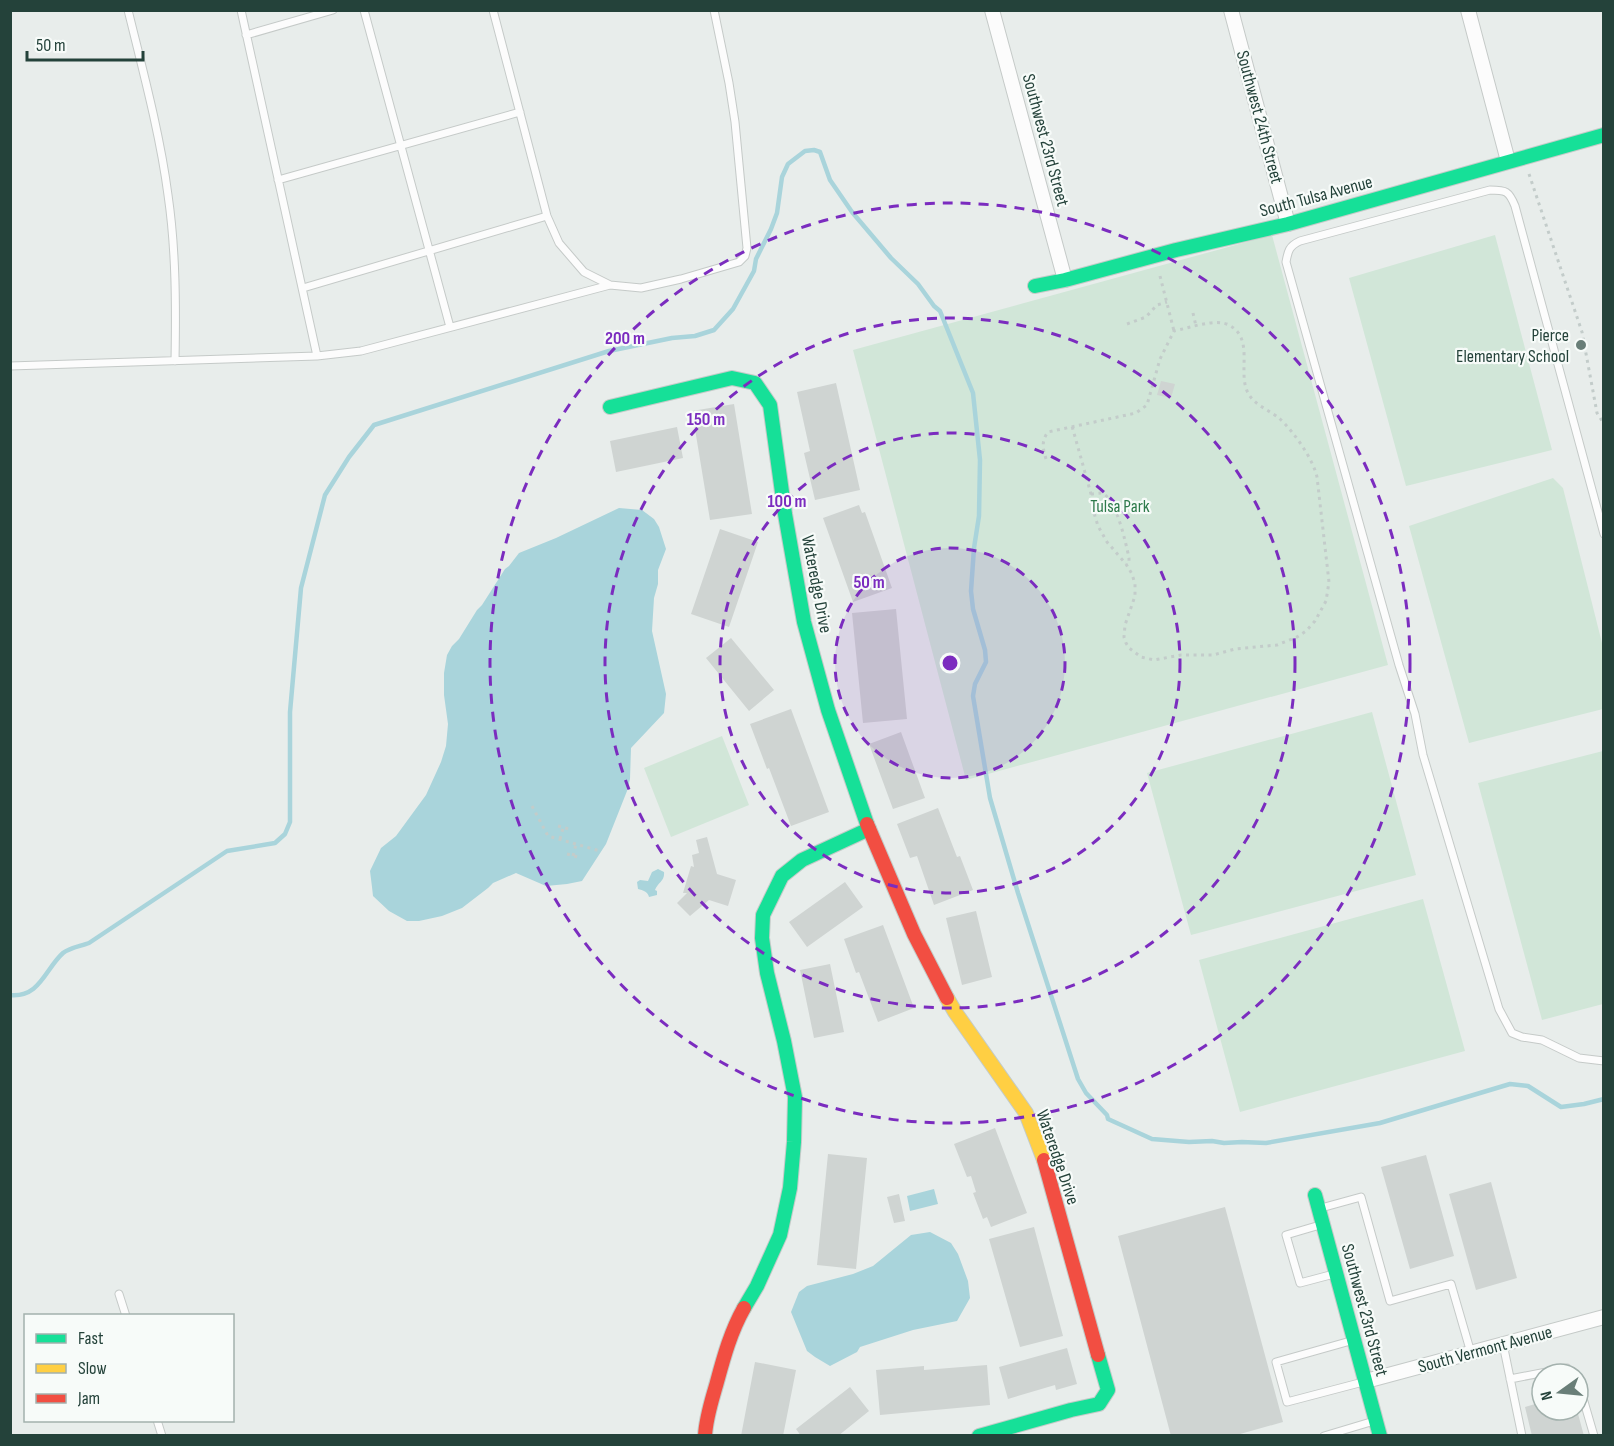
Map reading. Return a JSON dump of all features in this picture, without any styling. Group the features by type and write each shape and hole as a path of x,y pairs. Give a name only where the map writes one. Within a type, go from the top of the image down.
{"street":[{"name":"Southwest 23rd Street","path":"992,10 1065,280"},
{"name":"Southwest 24th Street","path":"1231,10 1288,224"},
{"path":"1468,10 1508,161"},
{"name":"South Tulsa Avenue","path":"1035,286 1288,224 1604,135"},
{"name":"Wateredge Drive","path":"610,407 732,378 755,383 770,405 785,514 804,622 828,710 869,829 914,934 946,996 1026,1113 1044,1159 1108,1390 1099,1404 979,1436"},
{"path":"705,1436 706,1420 727,1346 780,1235 790,1188 795,1098 767,973 762,938 763,915 782,876 802,860 869,829"},
{"name":"Southwest 23rd Street","path":"1317,1202 1380,1436"},
{"name":"South Vermont Avenue","path":"1366,1381 1604,1317"}],"lane":[{"path":"128,10 150,100 168,195 176,281 175,361"},
{"path":"241,10 317,356"},
{"path":"246,35 333,10"},
{"path":"364,10 450,327"},
{"path":"493,10 547,216 559,243 584,272 610,285"},
{"path":"10,366 317,356 361,351 610,285 641,288 739,262 745,256 747,248 735,123 714,10"},
{"path":"279,180 520,112"},
{"path":"1604,534 1511,194 1503,190 1490,190 1292,244 1287,262 1399,665 1415,714 1423,755 1499,1010 1512,1033 1542,1040 1579,1058 1604,1061"},
{"path":"303,288 547,216"},
{"path":"1317,1202 1361,1197 1390,1301 1451,1284 1471,1353"},
{"path":"1323,1224 1286,1235 1300,1283 1336,1273"},
{"path":"119,1294 125,1314"},
{"path":"1355,1340 1276,1362 1287,1402 1366,1381"},
{"path":"1503,1344 1522,1436"},
{"path":"1510,1379 1530,1375"},
{"path":"1324,1436 1376,1421"}],"path":[{"path":"1524,157 1582,332 1597,413 1604,424"},
{"path":"1046,459 1043,443 1048,432 1136,413 1146,405 1160,360 1174,331 1160,276"},
{"path":"1127,324 1146,318 1157,305 1167,302"},
{"path":"1193,313 1196,326"},
{"path":"1072,426 1098,526 1107,542 1132,574 1135,589 1124,637 1134,652 1141,657 1154,660 1181,656 1205,656 1235,649 1277,645 1306,631 1319,616 1326,601 1329,582 1319,489 1310,457 1281,420 1248,393 1245,383 1243,343 1234,329 1215,322 1174,331"},
{"path":"1091,494 1104,494 1114,508 1130,558 1126,564"},
{"path":"532,806 548,836 600,851"},
{"path":"558,826 569,829"},
{"path":"560,839 563,828"},
{"path":"573,856 576,844"},
{"path":"567,854 578,857"}],"green space":[{"name":"Tulsa Park","path":"1272,235 1388,665 966,780 853,350"},
{"path":"1495,235 1552,450 1406,486 1349,278"},
{"path":"1553,478 1563,488 1603,647 1603,709 1469,743 1409,526"},
{"path":"1372,712 1416,875 1191,935 1147,773"},
{"path":"722,736 749,805 671,837 644,768"},
{"path":"1603,751 1603,1004 1542,1020 1478,783"},
{"path":"1423,899 1465,1051 1240,1112 1199,960"}],"water":[{"path":"619,508 642,510 654,519 666,549 658,570 652,631 666,694 664,713 631,748 630,779 627,791 606,844 582,881 546,886 516,873 493,883 462,908 442,916 407,921 389,911 373,896 370,871 381,848 396,836 426,795 441,762 446,746 448,724 444,695 447,655 505,569 519,553"},
{"path":"658,869 664,872 663,877 655,890 657,895 649,897 648,894 638,889 637,882 648,881 652,872"},
{"path":"934,1189 938,1204 910,1211 907,1196"},
{"path":"930,1232 951,1243 958,1254 968,1281 970,1298 957,1321 913,1330 860,1347 857,1352 830,1366 807,1351 791,1312 799,1292 807,1286 853,1274 873,1266 911,1235"}],"building":[{"path":"1161,381 1175,384 1171,398 1157,395"},
{"path":"836,383 860,490 815,500 804,453 810,451 797,392"},
{"path":"734,404 752,514 710,520 692,411"},
{"path":"677,427 683,458 616,472 610,441"},
{"path":"859,505 862,513 865,512 892,588 853,602 823,518"},
{"path":"720,529 758,542 729,627 691,614"},
{"path":"896,609 907,719 863,723 852,613"},
{"path":"731,638 774,690 749,711 706,658"},
{"path":"791,709 829,812 791,826 750,724"},
{"path":"901,732 925,798 893,809 869,744"},
{"path":"938,808 973,890 934,905 917,856 910,858 897,824"},
{"path":"707,837 717,874 736,880 728,906 709,900 690,916 677,903 687,893 683,893 691,866 694,867 692,855 699,853 696,840"},
{"path":"845,882 863,907 807,947 789,922"},
{"path":"976,911 992,977 962,985 946,918"},
{"path":"883,925 914,1008 878,1022 844,939"},
{"path":"830,964 844,1032 814,1038 800,970"},
{"path":"995,1128 1027,1213 991,1227 987,1217 983,1219 973,1193 976,1192 971,1176 967,1177 954,1144"},
{"path":"828,1154 867,1158 856,1269 817,1265"},
{"path":"1426,1155 1454,1256 1410,1269 1381,1167"},
{"path":"1491,1182 1517,1278 1476,1290 1449,1194"},
{"path":"899,1194 905,1221 894,1223 887,1197"},
{"path":"1225,1207 1283,1422 1233,1436 1171,1436 1118,1236"},
{"path":"1034,1227 1063,1336 1020,1347 989,1239"},
{"path":"1067,1348 1077,1384 1056,1390 1055,1385 1008,1399 999,1367"},
{"path":"755,1362 796,1370 783,1436 741,1436"},
{"path":"987,1365 990,1405 880,1415 876,1370 924,1366 924,1370"},
{"path":"850,1387 869,1411 838,1436 801,1436 796,1429"},
{"path":"1530,1406 1530,1422 1580,1422 1584,1436 1532,1436 1525,1407"}],"waterway":[{"path":"10,995 28,992 41,981 63,953 89,943 227,851 275,843 285,834 290,822 290,712 301,588 325,495 349,457 374,425 609,351 672,338 695,336 714,330 733,309 754,271 756,259 777,213 782,177 788,164 805,151 814,150 820,152 830,180 852,212 940,311 973,393 980,460 979,516 971,591 986,662 975,684 973,696 990,798 1078,1079 1086,1093 1107,1115 1108,1119 1152,1139 1224,1143 1266,1143 1380,1123 1510,1084 1528,1086 1561,1107 1604,1099"}],"traffic: fast":[{"path":"1035,286 1288,224 1604,135"},
{"path":"610,407 732,378 755,383 770,405 785,514 804,622 828,710 867,824"},
{"path":"744,1308 757,1286 780,1235 790,1188 794,1142 795,1097 767,973 762,938 763,915 782,876 802,860 869,829"},
{"path":"1315,1195 1380,1436"},
{"path":"979,1436 1099,1404 1108,1390 1098,1355"}],"traffic: slow":[{"path":"947,998 1026,1113 1044,1160"}],"traffic: jam":[{"path":"867,824 914,934 947,998"},
{"path":"1044,1160 1098,1355"},
{"path":"705,1436 725,1353 744,1308"}],"place":[{"name":"Pierce Elementary School","path":"1581,345"}]}
